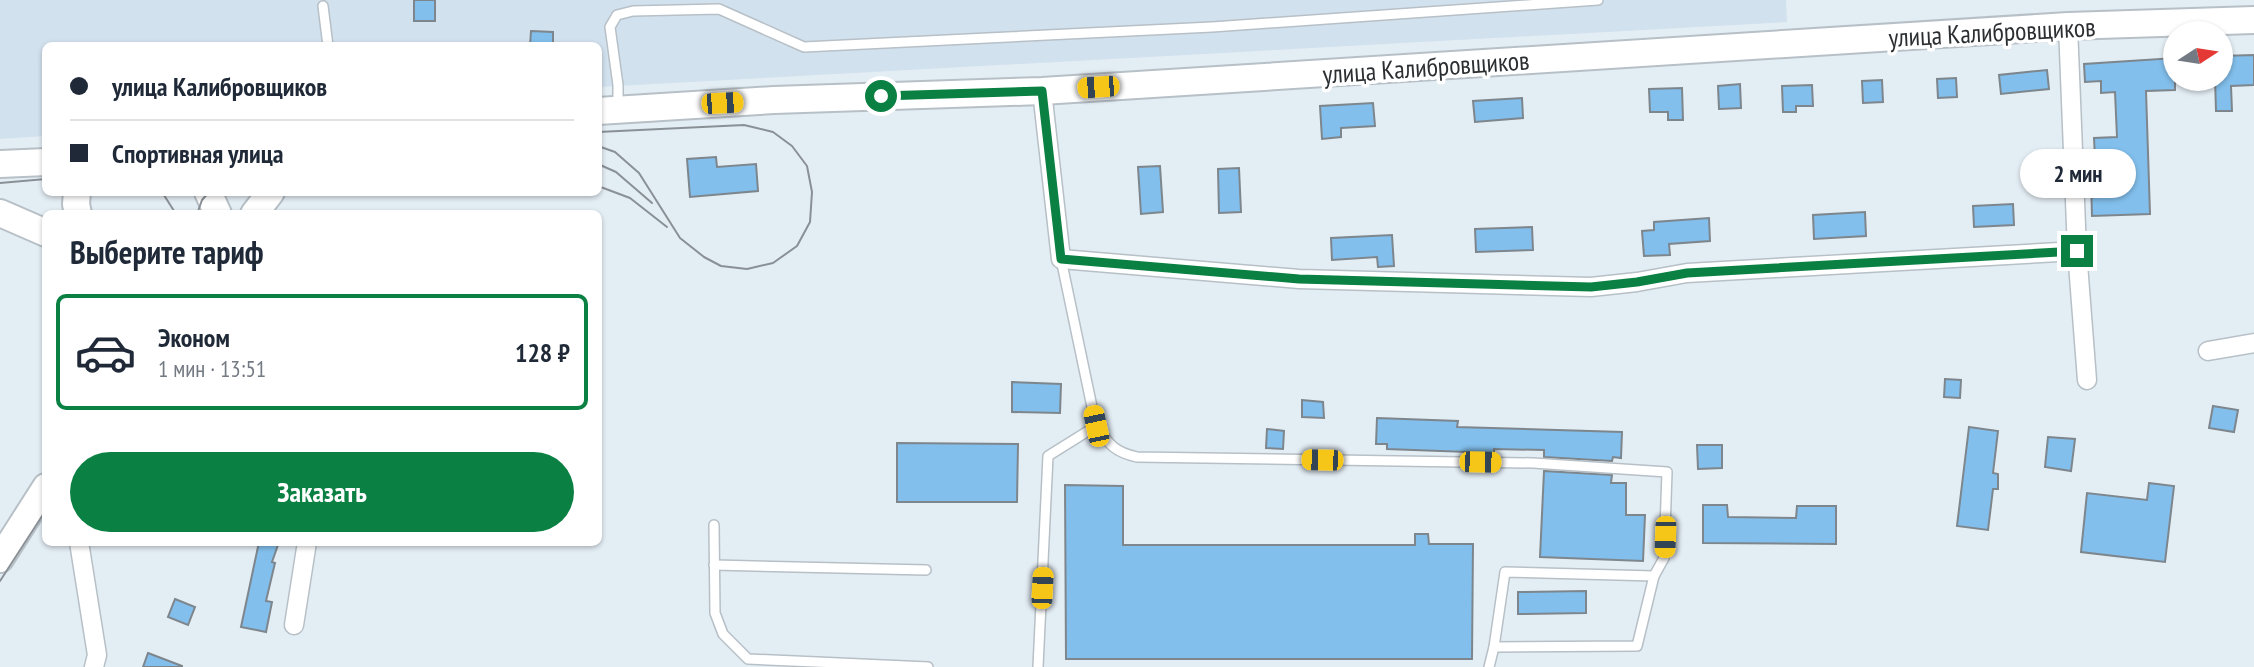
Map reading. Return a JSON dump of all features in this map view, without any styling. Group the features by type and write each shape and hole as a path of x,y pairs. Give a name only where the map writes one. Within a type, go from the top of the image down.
{"street":[{"name":"улица Калибровщиков","path":"608,110 774,100 1042,91 2068,26 2254,20"},
{"path":"2068,26 2077,251 2087,380"},
{"path":"1042,91 1061,259 1299,279 1591,287 1687,273 2077,251"},
{"path":"0,164 42,162"},
{"path":"257,210 268,196"},
{"path":"0,213 42,231"},
{"path":"2208,351 2254,343"},
{"path":"0,559 42,493"},
{"path":"80,546 97,655 94,667"},
{"path":"294,625 306,546"}],"lane":[{"path":"608,110 618,85 610,27 617,15 633,11 721,5 804,47 1212,27 1598,0"},
{"path":"323,6 328,42"},
{"path":"1061,259 1096,426 1109,444 1121,454 1137,457 1533,463 1668,472 1664,558 1654,576 1637,646 1494,647"},
{"path":"1038,667 1048,456 1096,426"},
{"path":"714,525 715,613 723,634 748,659 928,667"},
{"path":"714,565 926,570"},
{"path":"1489,667 1505,572 1654,576"}],"shaded area":[{"path":"0,0 1786,0 1787,22 602,87 602,42 42,42 42,136 0,139"}],"building":[{"path":"414,0 435,0 435,21 414,21"},
{"path":"531,31 553,32 553,42 530,42"},
{"path":"2254,55 2254,85 2233,86 2233,56"},
{"path":"2163,59 2163,90 2146,91 2150,214 2092,216 2091,180 2096,180 2094,138 2117,137 2115,92 2101,93 2101,81 2085,82 2084,64"},
{"path":"2047,70 2049,89 2001,94 1999,75"},
{"path":"1956,78 1957,97 1938,98 1937,79"},
{"path":"1882,80 1883,102 1863,103 1862,81"},
{"path":"1740,84 1741,108 1719,109 1718,86"},
{"path":"1812,85 1813,106 1796,106 1796,112 1783,112 1782,86"},
{"path":"1682,88 1683,120 1668,120 1668,112 1650,112 1649,89"},
{"path":"2215,91 2231,91 2232,111 2216,111"},
{"path":"1522,98 1523,118 1475,122 1473,101"},
{"path":"1373,103 1375,126 1341,128 1341,137 1322,139 1320,106"},
{"path":"716,157 717,167 756,164 758,191 690,197 687,159"},
{"path":"1160,166 1163,212 1141,214 1138,167"},
{"path":"1239,168 1241,212 1219,213 1218,169"},
{"path":"2013,204 2014,225 1974,227 1973,206"},
{"path":"1865,212 1866,236 1814,239 1813,215"},
{"path":"1709,218 1710,241 1669,244 1670,255 1644,256 1642,231 1654,230 1654,222"},
{"path":"1532,227 1533,250 1476,252 1475,229"},
{"path":"1392,235 1394,266 1378,267 1377,257 1332,260 1331,238"},
{"path":"1945,379 1961,380 1960,398 1944,397"},
{"path":"1012,382 1061,384 1060,413 1012,412"},
{"path":"1302,400 1323,402 1324,418 1302,417"},
{"path":"2213,406 2238,410 2234,432 2209,428"},
{"path":"1377,418 1458,421 1457,427 1622,432 1621,458 1613,457 1612,461 1544,457 1544,450 1494,449 1494,453 1387,449 1387,444 1376,444"},
{"path":"1969,427 1998,431 1993,473 1998,474 1998,489 1993,489 1988,530 1957,526"},
{"path":"1267,429 1284,431 1283,449 1266,448"},
{"path":"2048,437 2075,439 2071,471 2045,467"},
{"path":"897,443 1018,444 1017,502 897,502"},
{"path":"1697,445 1722,445 1722,468 1698,469"},
{"path":"1544,471 1612,475 1611,483 1626,483 1626,515 1645,515 1643,561 1540,557"},
{"path":"2149,483 2174,486 2165,562 2081,552 2087,493 2147,500"},
{"path":"1065,485 1123,486 1123,545 1415,545 1415,534 1428,534 1429,544 1473,544 1472,659 1066,659"},
{"path":"1703,505 1727,505 1728,517 1796,518 1797,506 1836,506 1836,544 1703,543"},
{"path":"258,546 278,546 272,562 275,563 266,601 272,602 266,632 241,627"},
{"path":"1586,591 1586,613 1518,614 1518,592"},
{"path":"175,599 195,607 188,625 168,617"},
{"path":"148,653 182,666 182,667 143,667"}],"tram line":[{"path":"602,132 744,125 773,132 792,146 807,166 812,192 810,222 797,246 773,263 747,269 721,266 704,257 680,238 639,173 615,152 602,147"},
{"path":"602,166 616,172 652,203"},
{"path":"0,183 42,179"},
{"path":"602,188 630,198 667,227"},
{"path":"165,196 173,210"},
{"path":"198,210 206,196"},
{"path":"0,581 42,516"}],"route":[{"path":"881,96 1042,91 1061,259 1299,279 1591,287 1687,273 2077,251"}]}
